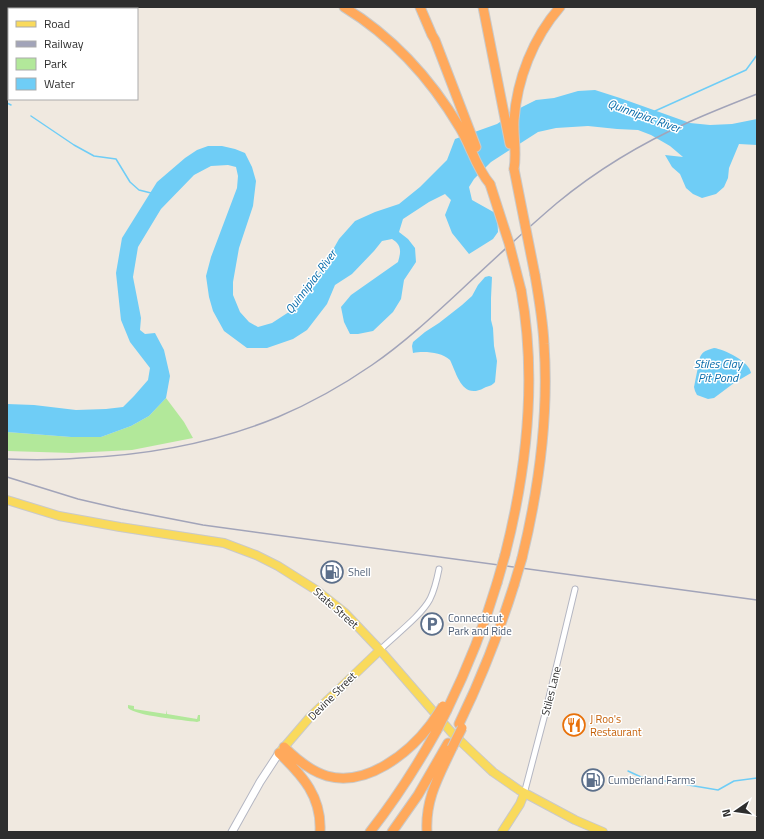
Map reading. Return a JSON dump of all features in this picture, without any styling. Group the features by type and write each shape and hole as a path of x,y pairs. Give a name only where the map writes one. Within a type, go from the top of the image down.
{"highway":[{"path":"344,7 381,33 406,56 428,82 453,116 482,173 490,184"},
{"path":"420,7 435,40"},
{"path":"370,832 412,773 434,727 445,708 452,690 460,682 482,628 497,583 513,522 524,455 528,414 529,356 521,290 506,232 490,184 435,40 425,7"},
{"path":"392,832 450,745 460,726 495,641 522,558 542,449 546,379 542,315 483,7"},
{"path":"514,169 516,155 514,120 521,82 537,41 549,21 560,7"},
{"path":"282,750 292,754 322,774 341,778 357,776 379,769 410,748 434,727"},
{"path":"427,832 428,810 431,796 450,745"},
{"path":"282,750 311,789 319,812 320,832"}],"main road":[{"name":"State Street","path":"7,500 59,516 224,543 244,550 278,566 308,584 345,613 468,749 512,787 575,820 603,832"},
{"name":"Devine Street","path":"232,832 260,782 282,750 310,717 380,650"},
{"path":"502,832 524,794"}],"street":[{"name":"Devine Street","path":"380,650 426,605 434,590 439,569"},
{"name":"Stiles Lane","path":"524,794 575,589"}],"green space":[{"path":"166,398 184,422 193,438 132,450 72,453 7,451 7,432 71,437 101,437 131,426 149,416"},
{"path":"128,705 134,706 134,709 166,714 167,710 167,714 197,719 198,715 200,715 200,721 197,722 171,719 140,713 128,708"}],"water":[{"name":"Quinnipiac River","path":"595,90 690,123 710,125 732,124 757,119 757,145 739,144 729,168 728,178 724,187 716,194 702,198 693,194 686,188 680,174 672,167 665,155 683,157 670,146 651,135 638,130 588,126 556,128 538,132 491,162 474,179 469,187 472,200 497,214 498,232 493,239 469,254 452,233 445,215 451,200 445,194 429,202 403,219 399,232 408,239 415,248 416,262 404,280 401,299 393,312 373,331 350,334 344,322 341,307 351,295 398,262 400,249 398,244 392,239 382,241 352,274 335,285 327,304 307,330 293,339 267,348 247,348 224,331 213,311 206,276 211,257 237,188 238,176 236,167 228,165 211,166 194,175 161,209 138,247 133,277 141,318 140,330 145,334 155,333 164,350 170,376 166,398 149,416 131,426 101,437 71,437 7,432 7,404 34,405 76,410 123,407 148,380 150,368 130,342 121,320 116,273 122,238 157,182 185,158 197,150 208,146 222,146 235,149 245,153 252,167 256,181 253,206 239,248 233,282 233,295 240,312 249,322 258,327 272,323 292,310 305,290 321,271 339,239 355,221 399,204 420,187 447,160 455,139 497,124 522,107 536,100 554,98 578,91"},
{"path":"485,277 492,277 491,320 497,361 495,382 477,391 470,391 461,384 450,360 442,355 432,353 413,353 412,346 413,342 425,332 439,323 472,296 478,285"},
{"name":"Stiles Clay Pit Pond","path":"714,348 730,353 736,357 750,369 751,373 734,383 714,398 708,399 697,395 694,387 702,353"}],"waterway":[{"name":"Quinnipiac River","path":"655,111 746,70 757,55"},
{"path":"7,103 11,105"},
{"path":"31,116 74,145 94,156 116,159 130,182 139,190 151,193"},
{"path":"628,771 641,777 718,790 734,781 757,778"}],"railway":[{"path":"7,459 53,459 156,451 206,441 230,434 278,417 303,406 350,380 395,348 557,203 604,168 671,130 757,94"},
{"path":"7,477 78,499 203,525 757,600"}],"place":[{"name":"Shell","path":"332,572"},
{"name":"Connecticut Park and Ride","path":"432,624"},
{"name":"J Roo's Restaurant","path":"574,725"},
{"name":"Cumberland Farms","path":"593,780"}]}
